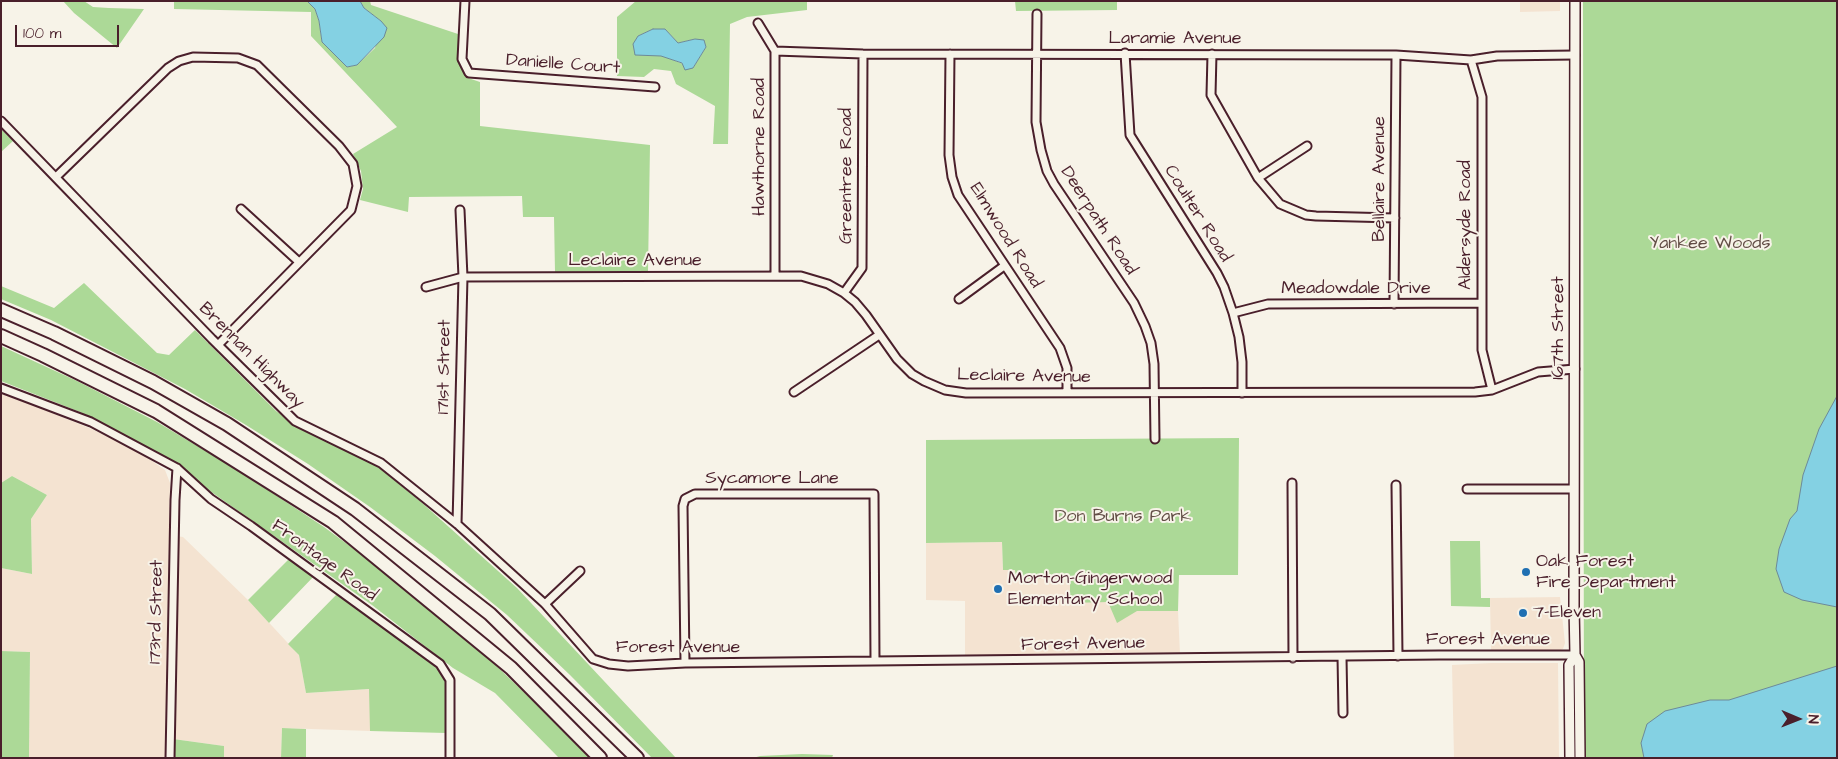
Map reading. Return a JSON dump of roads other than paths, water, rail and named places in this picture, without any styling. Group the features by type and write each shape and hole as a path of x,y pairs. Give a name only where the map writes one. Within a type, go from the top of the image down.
{"highway":[{"path":"1,310 54,333 154,382 227,424 355,509 490,614 637,758"},
{"path":"1,336 43,354 156,411 333,522 511,668 600,758"}],"main road":[{"name":"167th Street","path":"1575,1 1575,655 1579,662 1580,758"},
{"name":"167th Street","path":"1570,758 1569,664 1575,655"}],"street":[{"name":"Danielle Court","path":"465,1 462,59 469,73 655,86"},
{"name":"Deerpath Road","path":"1037,14 1036,122 1041,150 1054,184 1140,315 1149,336 1153,355 1155,439"},
{"path":"758,24 775,51"},
{"name":"Laramie Avenue","path":"775,51 863,54 1396,55 1471,60 1497,56 1576,55"},
{"name":"Hawthorne Road","path":"775,51 776,275"},
{"name":"Coulter Road","path":"1125,53 1130,135 1217,274 1233,313 1240,351 1242,393"},
{"name":"Greentree Road","path":"844,293 862,268 863,54"},
{"name":"Elmwood Road","path":"950,54 949,155 952,177 958,195 1064,356 1067,368 1067,393"},
{"path":"1212,54 1211,95 1258,178 1280,204 1306,215 1395,218"},
{"name":"Bellaire Avenue","path":"1394,304 1396,55"},
{"path":"56,177 168,68 174,63 193,57 230,57 246,60 264,70 339,146 352,164 357,186 351,210 218,345"},
{"name":"Aldersyde Road","path":"1471,60 1482,98 1482,350 1492,390"},
{"name":"Brennan Highway","path":"1,121 218,345 295,421 381,463 457,524 545,604 593,659"},
{"path":"1258,178 1307,146"},
{"path":"241,209 299,262"},
{"name":"171st Street","path":"457,524 462,277 460,210"},
{"path":"959,299 1004,266"},
{"name":"Leclaire Avenue","path":"426,287 462,277 801,276 814,279 844,293 866,315 897,359 912,374 924,382 945,390 966,393 1475,392 1492,390 1538,372 1575,369"},
{"name":"Meadowdale Drive","path":"1233,313 1268,304 1481,304"},
{"path":"794,392 879,335"},
{"name":"Frontage Road","path":"1,388 91,422 177,468 211,499 440,664 450,680 450,758"},
{"name":"173rd Street","path":"170,758 177,468"},
{"path":"1292,483 1293,658"},
{"path":"1396,485 1398,656"},
{"path":"1467,489 1574,489"},
{"name":"Sycamore Lane","path":"685,663 683,506 685,499 695,494 874,494 875,661"},
{"path":"545,604 580,571"},
{"name":"Forest Avenue","path":"593,659 609,664 628,666 685,663 1575,655"},
{"path":"1342,657 1343,713"}],"water":[{"path":"307,1 360,1 364,8 387,28 384,37 357,65 347,67 322,42 315,9"},
{"path":"653,29 665,29 678,43 695,39 704,40 706,47 693,68 685,70 682,63 661,56 635,55 633,44 638,36"},
{"path":"1837,396 1837,607 1802,600 1784,592 1776,569 1779,549 1790,519 1797,511 1803,475 1819,429"},
{"path":"1837,666 1837,758 1644,758 1641,743 1647,724 1665,711 1710,700 1729,700"}],"place":[{"name":"Oak Forest Fire Department","path":"1526,572"},
{"name":"Morton-Gingerwood Elementary School","path":"998,589"},
{"name":"7-Eleven","path":"1523,613"}],"park label":[{"name":"Yankee Woods","path":"1710,244"},
{"name":"Don Burns Park","path":"1123,517"}]}
